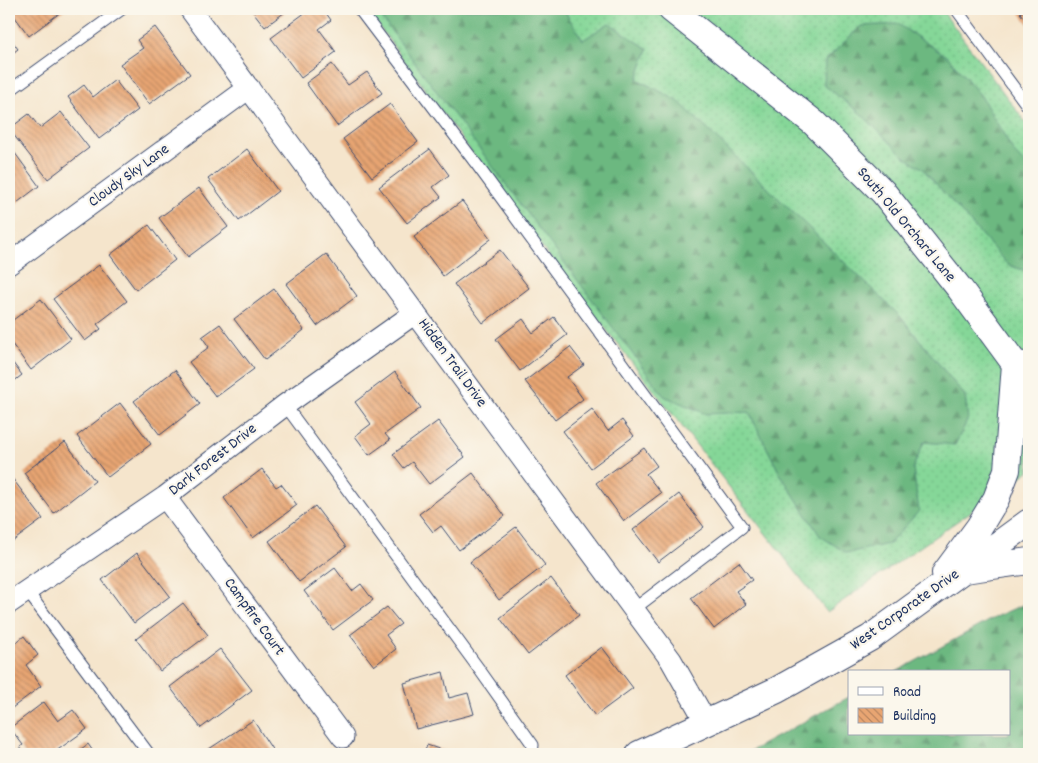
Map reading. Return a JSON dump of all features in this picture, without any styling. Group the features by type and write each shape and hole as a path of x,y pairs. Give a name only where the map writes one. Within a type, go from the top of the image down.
{"street":[{"name":"Hidden Trail Drive","path":"190,9 672,660 706,722"},
{"name":"South Old Orchard Lane","path":"671,9 814,123 882,192 1024,371"},
{"name":"Cloudy Sky Lane","path":"9,264 249,88"},
{"name":"Dark Forest Drive","path":"9,603 165,497 285,405 415,313"},
{"path":"928,595 979,527 996,499 1007,470 1024,371"},
{"name":"Campfire Court","path":"165,497 343,737"},
{"name":"West Corporate Drive","path":"639,754 777,690 870,638 1029,522"},
{"path":"961,571 1029,561"}],"lane":[{"path":"9,91 122,9"},
{"path":"359,9 477,165 742,527 634,609"},
{"path":"956,9 1029,108"},
{"path":"285,405 501,699 533,745 532,754"},
{"path":"27,591 150,754"}],"green space":[{"path":"366,9 941,9 1029,127 1029,471 827,612 530,232"},
{"path":"375,9 566,9 567,15 583,40 609,23 648,49 637,79 678,101 900,316 965,396 968,419 955,445 924,442 913,468 919,511 889,544 847,553 820,536 779,472 749,412 706,414 664,396"},
{"path":"898,24 949,58 981,96 1015,154 1029,168 1029,272 1008,265 922,168 905,157 860,113 824,85 825,61 861,26"},
{"path":"1029,602 1029,754 745,754 848,698 848,736 1010,736 1010,670 900,670 997,616"}],"building":[{"path":"9,9 65,9 29,36"},
{"path":"251,9 289,9 265,27"},
{"path":"310,9 323,9 331,20 319,29 336,52 301,78 271,38"},
{"path":"1025,9 1029,9 1029,25 1020,13"},
{"path":"155,27 190,74 149,104 120,64 143,48 137,40"},
{"path":"9,37 18,49 9,56"},
{"path":"332,64 348,85 367,72 382,93 337,126 306,83"},
{"path":"115,80 138,110 99,139 68,97 84,85 93,97"},
{"path":"390,104 418,142 372,177 343,139"},
{"path":"61,112 89,148 48,179 9,129 29,114 40,128"},
{"path":"9,145 39,186 9,209"},
{"path":"247,149 278,191 239,221 208,179"},
{"path":"430,149 449,175 433,187 441,197 407,223 379,187"},
{"path":"199,188 228,227 188,257 159,218"},
{"path":"462,201 491,239 443,276 414,237"},
{"path":"149,225 175,260 136,290 110,255"},
{"path":"500,250 529,288 483,323 454,284"},
{"path":"326,254 357,296 317,326 286,284"},
{"path":"99,265 127,301 97,324 101,329 85,341 53,299"},
{"path":"274,289 304,330 265,360 234,319"},
{"path":"41,299 71,339 31,370 9,340 9,323"},
{"path":"554,317 567,335 520,371 496,339 523,319 533,333"},
{"path":"220,324 254,369 216,397 189,362 209,347 202,337"},
{"path":"570,347 584,365 567,377 583,399 555,420 525,381"},
{"path":"9,358 22,375 9,385"},
{"path":"175,370 200,404 160,435 134,401"},
{"path":"395,372 421,408 385,434 390,440 369,455 355,436 371,424 355,402"},
{"path":"120,403 151,444 108,477 77,436"},
{"path":"592,409 608,431 622,420 634,436 591,468 563,431"},
{"path":"438,421 465,457 429,484 412,462 404,468 393,454"},
{"path":"65,442 95,481 54,513 24,473"},
{"path":"644,448 657,466 646,474 661,493 624,521 596,483"},
{"path":"262,469 276,487 281,484 297,505 253,538 224,498"},
{"path":"473,473 505,516 459,550 441,526 433,532 419,514"},
{"path":"9,474 43,519 9,544"},
{"path":"679,494 704,527 658,562 633,530"},
{"path":"315,506 346,547 299,582 269,541"},
{"path":"516,527 545,565 499,600 470,562"},
{"path":"137,553 170,596 134,623 102,580"},
{"path":"739,562 752,580 736,591 746,604 714,629 691,598"},
{"path":"335,568 352,591 361,584 373,600 333,630 304,591"},
{"path":"551,578 579,615 528,655 500,618"},
{"path":"183,603 208,635 160,671 136,639"},
{"path":"387,607 401,624 386,635 396,649 374,666 350,635"},
{"path":"24,636 38,655 26,665 41,686 12,708 9,704 9,648"},
{"path":"602,647 633,688 595,716 565,675"},
{"path":"220,649 252,690 201,728 170,687"},
{"path":"443,672 449,698 468,693 474,714 416,729 404,683"},
{"path":"44,702 58,721 73,710 87,729 52,754 25,754 20,747 23,745 10,728"},
{"path":"253,720 275,754 203,754 203,753"},
{"path":"88,744 95,754 74,754"},
{"path":"427,745 454,754 424,754"}]}
